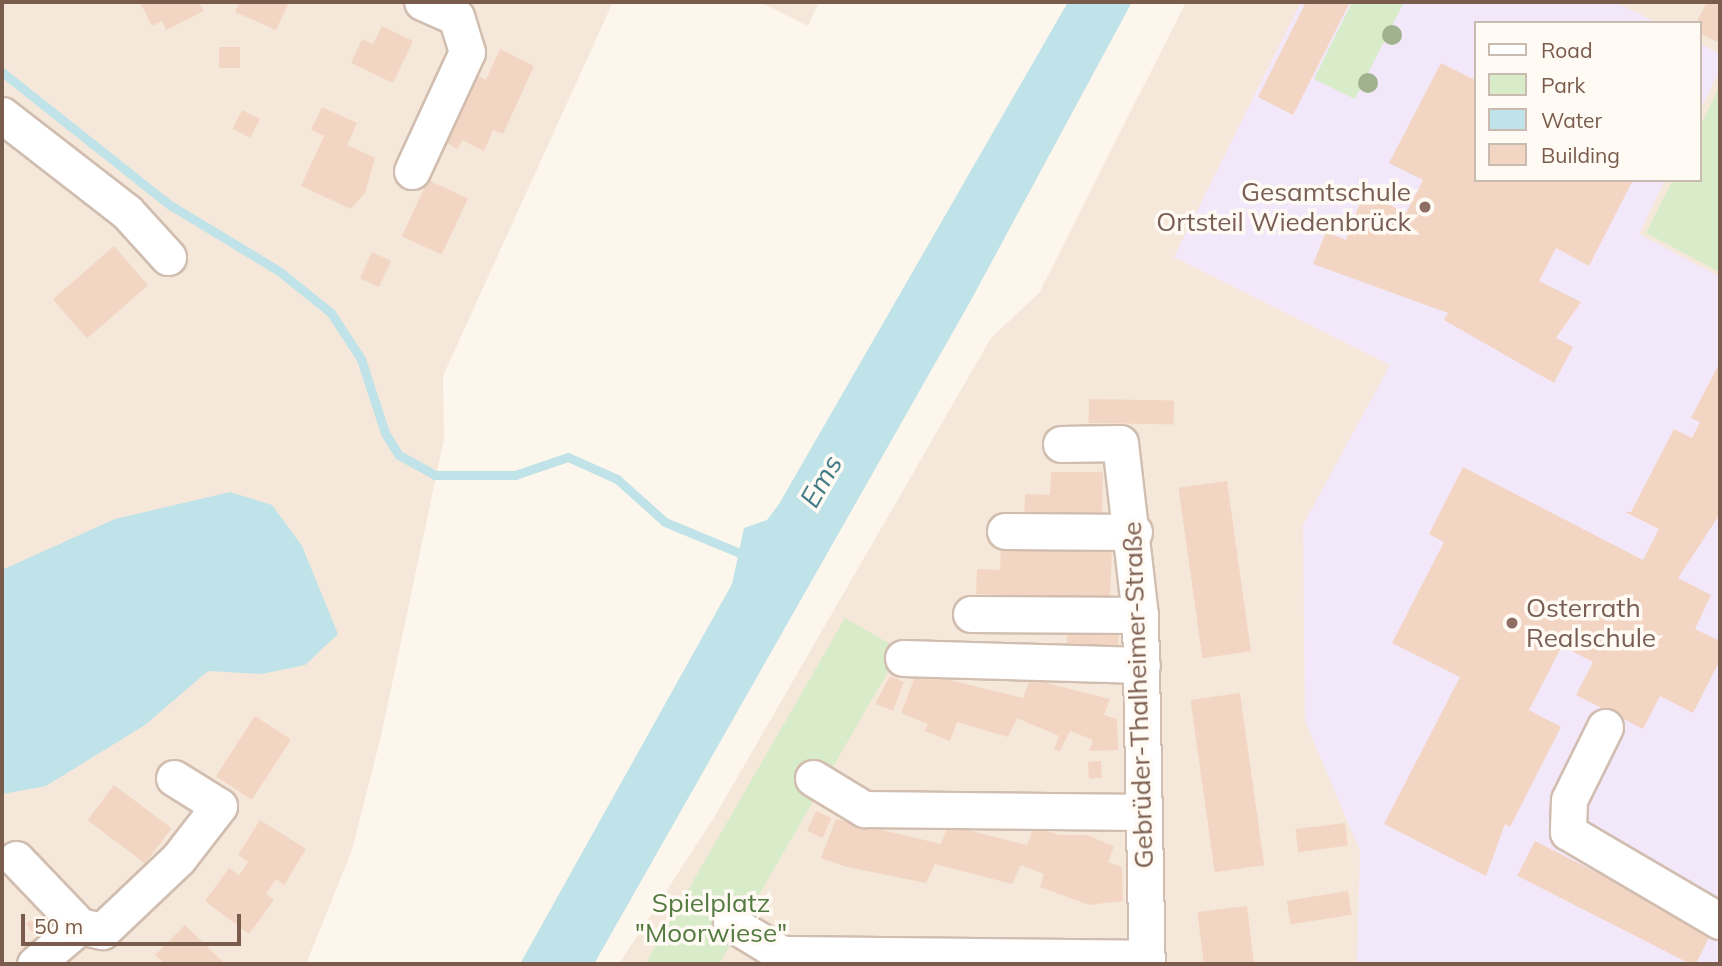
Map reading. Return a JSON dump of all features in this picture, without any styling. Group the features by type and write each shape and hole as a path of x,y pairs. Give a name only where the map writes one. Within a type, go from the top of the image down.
{"street":[{"path":"412,171 467,52 456,17 422,2"},
{"path":"2,115 127,212 168,257"},
{"name":"Gebrüder-Thalheimer-Straße","path":"1061,444 1120,443 1134,532 1140,615 1147,961"},
{"path":"1005,531 1134,532"},
{"path":"971,614 1140,615"},
{"path":"903,658 1142,665"},
{"path":"1605,727 1569,800 1569,832 1720,921"},
{"path":"16,859 80,926 102,931 178,859 219,806 174,778"},
{"path":"813,778 864,808 1144,812"},
{"path":"731,923 782,954 1147,961"},
{"path":"35,964 80,926"}],"shaded area":[{"path":"2,2 613,2 443,376 444,439 381,736 352,850 306,964 2,964"},
{"path":"760,2 819,2 808,26"},
{"path":"1186,2 1720,2 1720,964 619,964 715,816 991,338 1039,293"},
{"name":"Osterrath Realschule","path":"1301,2 1615,2 1654,21 1474,21 1474,182 1664,182 1639,234 1720,277 1720,964 1357,964 1360,851 1305,721 1303,525 1390,365 1174,257"},
{"path":"1701,44 1720,54 1720,70 1701,108"}],"green space":[{"path":"1352,2 1404,2 1355,99 1314,79"},
{"path":"1720,86 1720,272 1646,233 1672,182 1701,182 1701,124"},
{"name":"Spielplatz \"Moorwiese\"","path":"845,618 900,650 719,964 646,964"}],"water":[{"name":"Ems","path":"1068,2 1132,2 970,302 594,964 520,964 732,584 744,528 767,520 779,504"},
{"path":"230,492 272,505 302,546 338,634 305,665 262,674 208,671 145,725 46,786 2,794 2,570 115,519"}],"building":[{"path":"140,2 199,2 204,11 166,30 162,21 152,26"},
{"path":"240,2 289,2 276,30 235,12"},
{"path":"1306,2 1350,2 1293,115 1258,97"},
{"path":"1707,2 1720,2 1720,43 1701,34 1701,21 1697,21"},
{"path":"382,26 413,41 393,83 351,63 362,39 373,44"},
{"path":"219,47 240,47 240,68 219,68"},
{"path":"500,49 534,66 503,134 493,130 484,151 462,140 458,149 444,142 476,75 486,80"},
{"path":"1441,63 1474,80 1474,182 1632,182 1589,266 1556,248 1539,281 1581,302 1556,338 1573,347 1554,383 1444,320 1448,313 1313,264 1326,232 1346,240 1364,192 1406,213 1423,180 1389,163"},
{"path":"322,107 357,123 347,145 375,158 365,193 351,209 301,186 324,136 311,130"},
{"path":"242,110 260,119 250,138 232,129"},
{"path":"428,180 468,199 442,255 402,236"},
{"path":"114,246 148,285 87,338 53,299"},
{"path":"372,252 391,261 379,287 360,278"},
{"path":"1720,362 1720,514 1678,578 1711,595 1695,629 1720,641 1720,660 1693,713 1660,696 1643,729 1576,695 1593,662 1562,646 1529,710 1561,727 1510,827 1505,824 1486,876 1384,824 1460,677 1392,643 1444,542 1429,534 1463,467 1643,560 1659,529 1625,512 1631,512 1674,429 1692,438 1700,422 1691,418"},
{"path":"1089,399 1174,400 1174,424 1089,423"},
{"path":"1051,472 1103,472 1102,519 1024,518 1025,494 1050,495"},
{"path":"1227,481 1251,651 1202,658 1178,488"},
{"path":"1001,545 1112,549 1110,599 976,594 977,569 1000,570"},
{"path":"1067,626 1118,632 1119,657 1067,654"},
{"path":"917,672 1023,698 1030,679 1110,699 1104,715 1117,719 1118,750 1089,751 1093,740 1070,731 1060,751 1054,749 1059,736 1017,718 1008,737 957,722 950,741 925,731 928,724 901,713"},
{"path":"890,676 904,682 893,711 875,704"},
{"path":"1240,693 1264,865 1215,872 1190,700"},
{"path":"255,716 291,739 252,800 216,776"},
{"path":"1101,761 1102,778 1089,779 1088,762"},
{"path":"114,785 172,828 145,863 88,820"},
{"path":"816,811 832,818 823,838 807,831"},
{"path":"836,819 941,844 948,825 1027,845 1034,826 1059,835 1086,835 1114,846 1108,862 1122,867 1123,901 1089,905 1040,887 1044,874 1021,865 1012,884 935,864 926,883 847,867 821,858"},
{"path":"260,820 306,849 284,885 276,879 266,894 274,900 249,934 205,901 229,868 239,875 248,862 238,855"},
{"path":"1345,823 1348,846 1298,852 1295,829"},
{"path":"1535,841 1712,931 1696,964 1690,964 1517,876"},
{"path":"1348,891 1352,915 1291,924 1287,901"},
{"path":"1247,906 1254,964 1204,964 1197,912"},
{"path":"31,920 39,930 34,935 26,924"},
{"path":"185,925 225,964 165,964 155,955"}],"waterway":[{"path":"2,72 170,205 279,271 331,313 361,359 385,433 399,455 435,475 515,475 568,457 617,479 665,522 747,556"}],"place":[{"name":"Gesamtschule Ortsteil Wiedenbrück","path":"1425,207"},
{"name":"Osterrath Realschule","path":"1512,623"}]}
